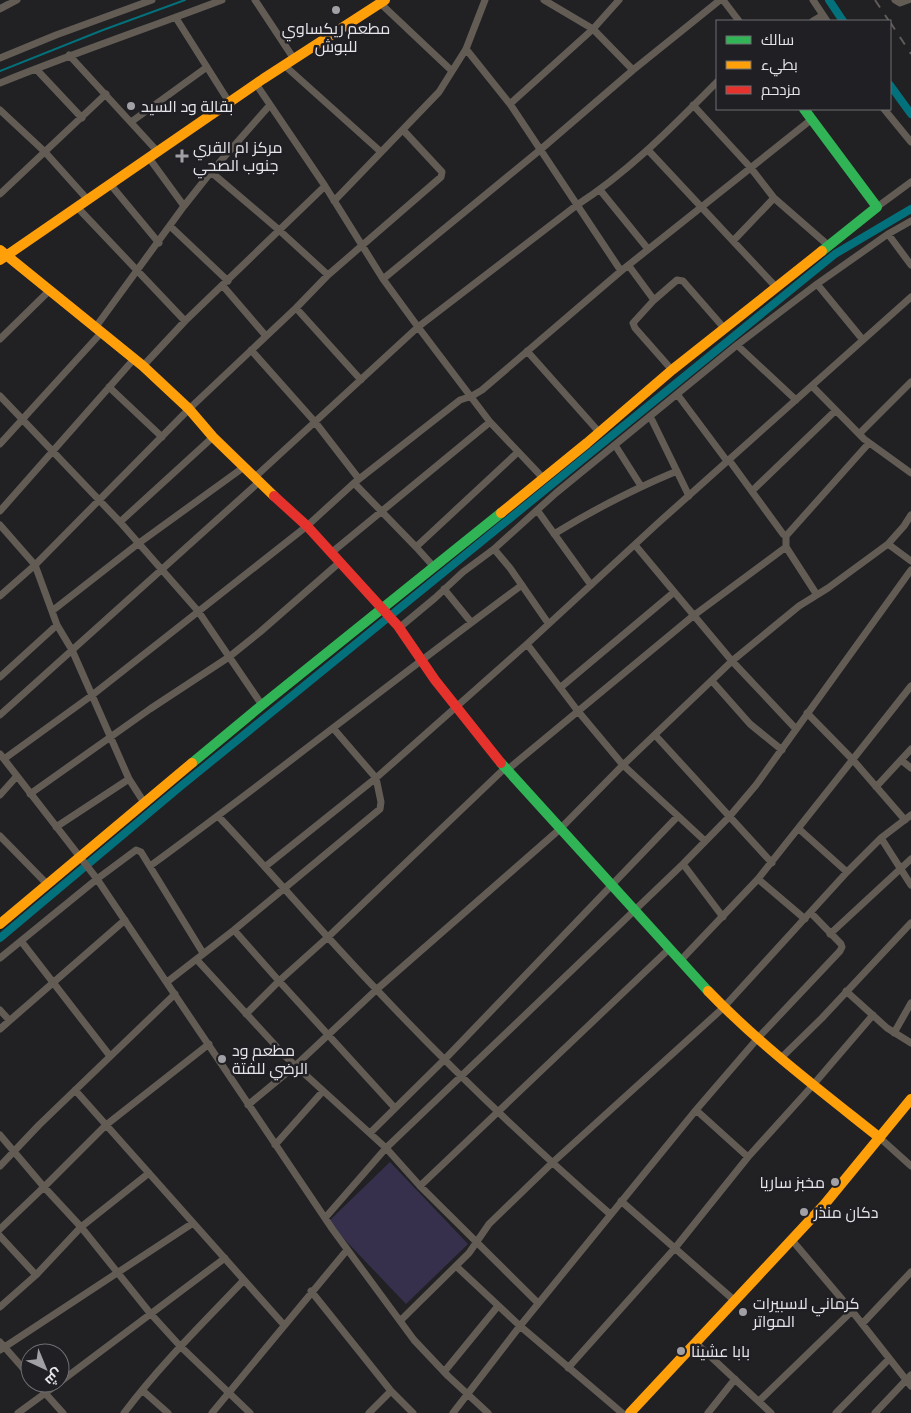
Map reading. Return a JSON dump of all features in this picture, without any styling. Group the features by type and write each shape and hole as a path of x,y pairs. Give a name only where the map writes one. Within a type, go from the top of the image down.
{"street":[{"path":"0,8 17,0"},
{"path":"0,58 56,35 152,0"},
{"path":"0,83 222,0"},
{"path":"255,0 294,59"},
{"path":"334,201 439,92 466,48 485,0"},
{"path":"544,0 593,29 633,70"},
{"path":"510,104 593,29 619,0"},
{"path":"383,279 540,150 633,70 722,0 738,20"},
{"path":"813,0 825,18"},
{"path":"895,0 900,3 908,0"},
{"path":"452,71 382,2 229,102 88,200 2,255 49,290 143,366 189,409 213,437 308,526 399,627 420,660 506,769 612,883 723,1008 911,1166"},
{"path":"176,18 229,102"},
{"path":"466,48 510,104 621,271"},
{"path":"68,56 106,94 158,152"},
{"path":"284,65 381,152"},
{"path":"131,122 207,68"},
{"path":"36,69 82,118"},
{"path":"0,714 160,569 418,327 577,205 600,190 648,150 716,83"},
{"path":"256,84 325,186 383,279 490,422 543,478"},
{"path":"0,194 106,94"},
{"path":"693,105 750,167 774,198 829,246"},
{"path":"0,444 98,331 184,206 211,172 270,106"},
{"path":"0,110 45,152 88,200"},
{"path":"805,110 877,207"},
{"path":"885,110 911,142"},
{"path":"488,1413 444,1372 414,1340 347,1250 96,878 2,757 91,696 308,526 357,481 460,400 482,390 621,271 812,119"},
{"path":"0,596 35,565 98,499 328,275 443,174 403,130"},
{"path":"648,150 776,287"},
{"path":"149,158 184,206"},
{"path":"211,172 328,275"},
{"path":"2,920 81,858 262,705 384,609 672,370 911,182"},
{"path":"110,184 159,242"},
{"path":"143,366 185,322 325,186"},
{"path":"600,190 648,249"},
{"path":"733,240 774,198"},
{"path":"77,207 185,322"},
{"path":"399,627 737,345 817,284 888,234 911,221"},
{"path":"170,226 226,283 266,336"},
{"path":"888,234 911,265"},
{"path":"629,266 654,300"},
{"path":"672,370 634,325 634,321 677,280 681,280 724,328"},
{"path":"817,284 863,340"},
{"path":"0,340 49,290"},
{"path":"266,866 376,778 911,297"},
{"path":"296,308 360,380"},
{"path":"737,345 796,400"},
{"path":"251,350 315,422 357,481 381,510 434,567"},
{"path":"527,351 599,432"},
{"path":"0,511 134,359"},
{"path":"859,434 911,382"},
{"path":"812,386 869,443 911,473"},
{"path":"109,387 162,437"},
{"path":"678,394 786,536 786,547 817,595"},
{"path":"0,396 139,542 160,569 198,611 262,705"},
{"path":"752,491 835,411"},
{"path":"650,416 689,496"},
{"path":"331,553 490,422"},
{"path":"120,522 213,437"},
{"path":"786,536 869,443"},
{"path":"615,445 641,486"},
{"path":"416,547 518,452"},
{"path":"52,611 139,542 244,467"},
{"path":"554,534 586,514 641,486 677,471"},
{"path":"537,510 591,585"},
{"path":"248,1105 295,1066 376,990 560,829 623,765 732,661 799,606 888,544 911,515"},
{"path":"0,525 35,565 57,625 72,650 129,779 145,804"},
{"path":"888,544 911,561"},
{"path":"635,545 732,661 796,729"},
{"path":"246,1014 506,769 693,616 786,547"},
{"path":"494,549 510,568 548,623"},
{"path":"30,794 110,736 229,657 340,562"},
{"path":"325,1218 386,1148 460,1075 683,864 729,817 782,750 910,572"},
{"path":"150,866 420,660 522,585"},
{"path":"444,589 471,622"},
{"path":"561,688 674,593"},
{"path":"0,677 57,625"},
{"path":"527,644 577,710 623,765 705,841"},
{"path":"712,680 750,724 782,750"},
{"path":"680,961 772,863 911,686"},
{"path":"400,1321 456,1266 477,1242 489,1224 552,1163 723,1008 847,872 882,838 908,818 807,714"},
{"path":"167,982 234,930 380,809 381,802 376,778 333,728"},
{"path":"655,735 772,863"},
{"path":"876,787 911,749"},
{"path":"901,760 911,768"},
{"path":"0,795 16,776"},
{"path":"56,828 129,779"},
{"path":"218,816 266,866 376,990 498,1112 610,1214"},
{"path":"370,1132 445,1059 678,816"},
{"path":"799,830 847,872"},
{"path":"0,836 47,884"},
{"path":"882,838 911,885"},
{"path":"0,958 96,878 136,850 141,852 204,953"},
{"path":"830,934 911,859"},
{"path":"683,864 723,917"},
{"path":"758,879 805,919"},
{"path":"453,1413 538,1303 696,1110 758,1038 842,949 841,944 811,913"},
{"path":"0,1029 125,920"},
{"path":"781,1058 911,923"},
{"path":"234,930 394,1107"},
{"path":"21,942 110,1056"},
{"path":"420,1186 669,949"},
{"path":"197,960 295,1066 370,1132 420,1186 538,1303"},
{"path":"846,991 894,1033 911,1043"},
{"path":"0,1166 75,1090 176,994"},
{"path":"894,1033 911,1003"},
{"path":"0,1010 9,1020"},
{"path":"568,1368 675,1248 748,1157 873,1015"},
{"path":"0,1229 44,1188 106,1125 209,1044"},
{"path":"75,1090 284,1324"},
{"path":"275,1145 323,1091"},
{"path":"630,1413 824,1205 911,1099"},
{"path":"696,1110 748,1157"},
{"path":"0,1135 44,1188 81,1227 150,1314 180,1346 250,1413"},
{"path":"0,1307 36,1275 81,1227 149,1173"},
{"path":"621,1201 736,1301"},
{"path":"20,1365 2,1346 193,1223"},
{"path":"0,1236 36,1275"},
{"path":"791,1239 852,1311 889,1359 909,1380 875,1413"},
{"path":"212,1413 311,1291 347,1250"},
{"path":"70,1375 225,1258"},
{"path":"456,1266 520,1326 622,1413"},
{"path":"862,1324 911,1272"},
{"path":"124,1413 180,1346 244,1280"},
{"path":"311,1291 391,1391 413,1413"},
{"path":"444,1372 498,1306"},
{"path":"759,1401 852,1311"},
{"path":"696,1342 771,1413"},
{"path":"836,1413 889,1359"},
{"path":"708,1413 735,1379"},
{"path":"142,1390 168,1413"},
{"path":"369,1413 391,1391"},
{"path":"18,1413 45,1394 63,1413"}],"shaded area":[{"path":"390,1162 468,1244 406,1304 328,1222"}],"waterway":[{"path":"0,71 185,0"},
{"path":"829,0 842,20"},
{"path":"891,86 911,114"},
{"path":"0,938 181,786 835,254 911,209"}],"railway":[{"path":"0,6 11,0"},
{"path":"875,0 888,20"},
{"path":"891,24 911,54"}],"traffic: fast":[{"path":"805,110 877,207 822,251"},
{"path":"192,763 501,513"},
{"path":"501,763 708,991"}],"traffic: slow":[{"path":"0,260 263,79 385,0"},
{"path":"0,250 143,366 189,409 213,437 274,496"},
{"path":"501,513 672,370 822,251"},
{"path":"0,924 192,763"},
{"path":"708,991 770,1049 880,1138"},
{"path":"630,1413 824,1205 911,1099"}],"traffic: jam":[{"path":"274,496 307,526 398,626 435,680 501,763"}],"place":[{"name":"مطعم ريكساوي للبوش","path":"336,10"},
{"name":"بقالة ود السيد","path":"131,106"},
{"name":"مركز ام القري جنوب الصحي","path":"182,156"},
{"name":"مطعم ود الرضي للفتة","path":"222,1059"},
{"name":"مخبز ساريا","path":"835,1182"},
{"name":"دكان منذر","path":"804,1212"},
{"name":"كرماني لاسبيرات المواتر","path":"743,1312"},
{"name":"بابا عشينا","path":"681,1351"}]}
